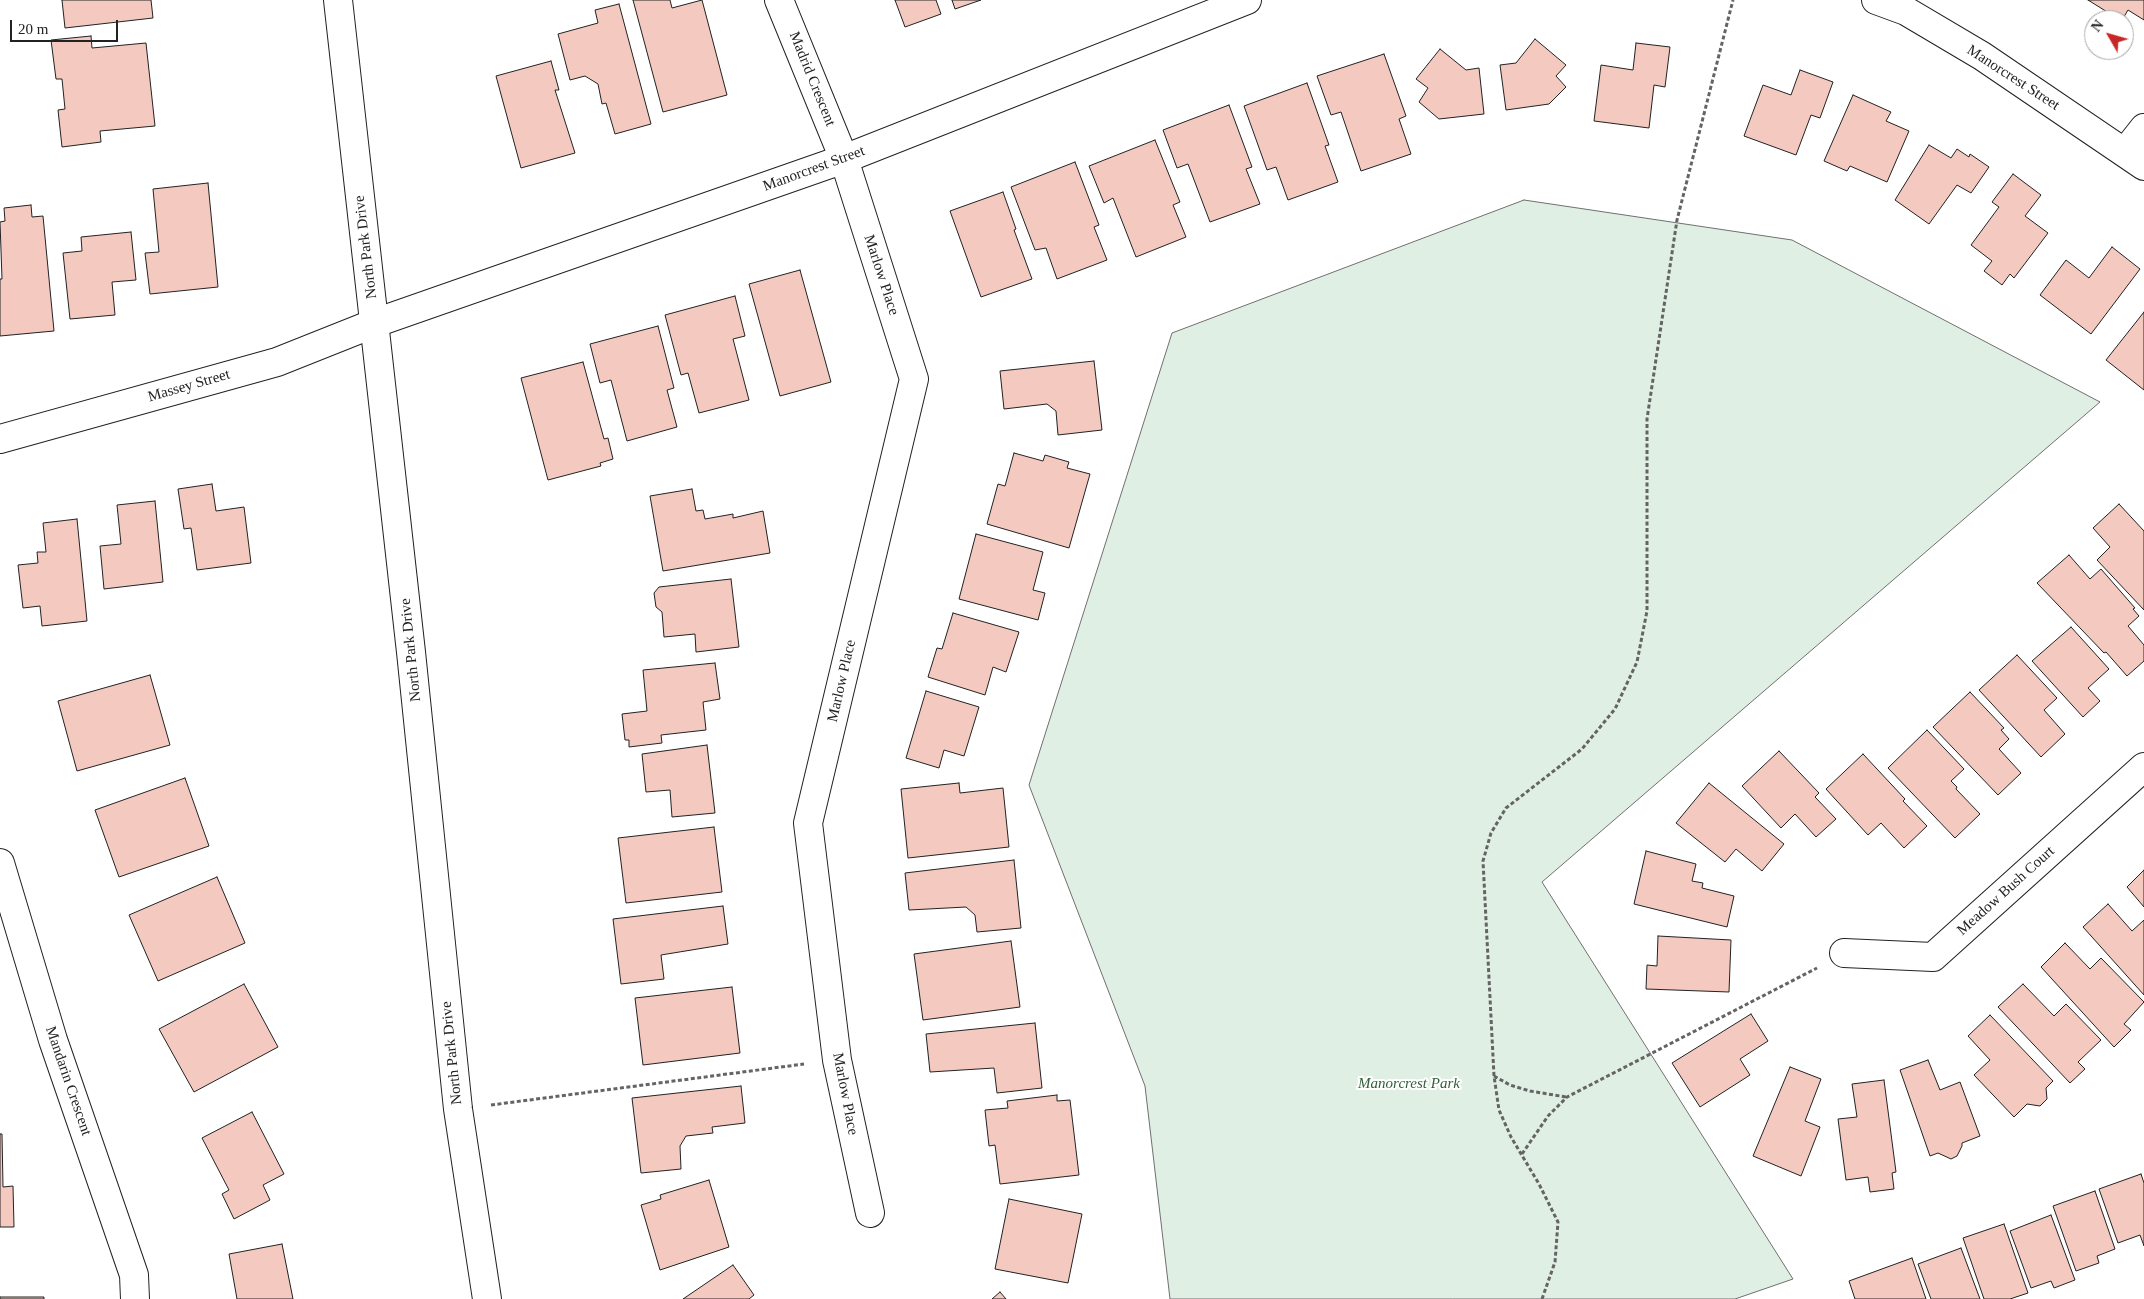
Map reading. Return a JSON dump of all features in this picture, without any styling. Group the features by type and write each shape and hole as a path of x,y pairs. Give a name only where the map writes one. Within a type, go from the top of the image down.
{"street":[{"name":"North Park Drive","path":"338,0 422,748 458,1109 487,1299"},
{"name":"Madrid Crescent","path":"779,0 844,159"},
{"name":"Manorcrest Street","path":"375,323 844,159 1247,0"},
{"name":"Manorcrest Street","path":"1876,0 1906,11 1982,56 2134,159"},
{"path":"2134,159 2144,128"},
{"name":"Marlow Place","path":"844,159 914,379 808,823 837,1060 870,1213"},
{"name":"Massey Street","path":"0,439 277,362 375,323"},
{"name":"Meadow Bush Court","path":"1844,953 1933,957 2144,767"},
{"name":"Mandarin Crescent","path":"0,863 53,1040 134,1275 135,1299"}],"path":[{"path":"1542,1299 1555,1262 1558,1222 1511,1137 1499,1110 1494,1076 1483,861 1491,832 1506,808 1582,749 1615,709 1637,662 1647,611 1647,419 1677,220 1733,0"},
{"path":"1522,1154 1548,1116 1567,1097 1844,953"},
{"path":"458,1109 837,1060"},
{"path":"1494,1076 1510,1085 1530,1091 1567,1097"}],"green space":[{"name":"Manorcrest Park","path":"1524,200 1792,240 2100,402 1542,882 1793,1279 1735,1299 1170,1299 1145,1086 1029,785 1172,333"}],"building":[{"path":"62,0 151,0 153,18 65,28"},
{"path":"633,0 670,0 672,8 702,0 727,95 663,112"},
{"path":"895,0 936,0 941,14 905,27"},
{"path":"952,0 981,0 955,9"},
{"path":"2088,0 2144,0 2144,20 2134,14 2134,10 2104,10"},
{"path":"619,4 651,124 615,134 606,103 602,104 598,84 585,76 570,80 558,34 598,23 595,10"},
{"path":"91,36 92,48 146,43 155,126 100,131 101,142 62,147 58,110 65,109 62,79 56,79 51,40"},
{"path":"1535,39 1566,65 1556,76 1566,87 1549,104 1506,110 1500,65 1516,63"},
{"path":"1636,43 1670,47 1665,87 1654,85 1649,128 1594,121 1601,65 1633,70"},
{"path":"1440,49 1466,70 1479,68 1484,114 1439,119 1419,102 1428,88 1416,79"},
{"path":"1384,54 1406,116 1399,119 1411,154 1361,171 1341,112 1331,115 1317,76"},
{"path":"551,61 559,90 555,90 575,153 521,168 496,76"},
{"path":"1800,70 1833,82 1820,118 1811,115 1796,155 1744,136 1763,85 1791,95"},
{"path":"1307,83 1329,145 1325,146 1338,182 1288,200 1276,167 1267,170 1244,106"},
{"path":"1853,95 1891,112 1886,121 1909,131 1887,182 1850,166 1847,171 1824,161"},
{"path":"1229,105 1252,167 1246,169 1260,204 1210,222 1188,164 1177,168 1163,130"},
{"path":"1155,140 1180,202 1173,205 1186,237 1136,257 1113,198 1104,203 1089,166"},
{"path":"1929,145 1951,158 1957,149 1969,157 1970,154 1989,167 1971,193 1957,185 1929,224 1895,200"},
{"path":"1075,162 1099,225 1094,227 1107,260 1057,279 1046,248 1035,250 1011,187"},
{"path":"2013,174 2041,195 2025,216 2048,233 2014,278 2010,274 2002,285 1984,271 1992,261 1971,245 1999,207 1992,202"},
{"path":"208,183 218,287 150,294 145,253 159,252 153,189"},
{"path":"1003,192 1016,229 1014,230 1032,279 981,297 950,211"},
{"path":"31,205 32,217 43,216 54,331 0,336 0,279 2,279 0,222 5,221 4,208"},
{"path":"131,232 136,280 112,282 115,315 70,319 63,253 82,251 81,237"},
{"path":"2112,247 2140,269 2091,334 2040,295 2066,260 2089,278"},
{"path":"800,270 831,382 780,396 749,284"},
{"path":"735,296 745,336 733,339 749,400 699,413 688,373 681,375 665,315"},
{"path":"2144,312 2144,390 2106,360"},
{"path":"658,326 674,388 667,390 677,427 627,441 611,380 600,383 590,344"},
{"path":"1094,361 1102,430 1058,435 1056,411 1047,404 1004,409 1000,371"},
{"path":"583,362 604,439 608,438 613,459 600,463 601,466 548,480 521,378"},
{"path":"1014,453 1043,461 1045,455 1069,462 1067,468 1090,474 1069,548 987,524 998,484 1005,486"},
{"path":"212,484 216,511 244,507 251,563 197,570 191,528 184,529 178,489"},
{"path":"692,489 696,511 703,510 705,519 733,514 733,518 763,511 770,553 663,571 650,496"},
{"path":"155,501 163,582 104,589 100,546 121,544 117,505"},
{"path":"2119,504 2144,531 2144,610 2097,560 2110,547 2093,528"},
{"path":"77,519 87,621 42,626 40,606 23,608 18,565 38,563 37,552 46,552 43,523"},
{"path":"976,534 1043,552 1033,590 1045,593 1038,620 959,599"},
{"path":"2069,555 2090,579 2101,569 2135,608 2133,609 2139,616 2128,626 2144,645 2144,661 2127,676 2106,652 2104,653 2037,583"},
{"path":"731,579 739,647 696,652 695,634 664,637 662,612 656,607 654,593 659,587"},
{"path":"953,613 1019,632 1006,672 993,667 985,695 928,677 937,648 942,649"},
{"path":"2071,627 2109,669 2088,688 2100,701 2083,717 2032,661"},
{"path":"2017,655 2057,698 2044,710 2065,734 2041,757 1979,690"},
{"path":"715,663 720,699 703,702 706,730 661,735 662,743 629,747 629,740 625,740 622,714 647,711 643,670"},
{"path":"150,675 170,745 77,771 58,701"},
{"path":"926,691 979,707 964,756 944,750 939,768 906,758"},
{"path":"1970,692 2004,728 2001,730 2009,739 1999,749 2021,773 1998,795 1933,727"},
{"path":"1927,730 1964,769 1951,781 1957,787 1956,789 1980,814 1955,838 1888,768"},
{"path":"707,745 715,813 672,817 670,790 646,792 642,754"},
{"path":"1779,751 1819,793 1815,797 1836,819 1816,837 1795,814 1781,828 1742,786"},
{"path":"1863,754 1927,826 1904,848 1881,823 1868,835 1826,789"},
{"path":"185,778 209,846 119,877 95,810"},
{"path":"959,783 960,793 1003,788 1009,847 908,858 901,789"},
{"path":"1709,783 1784,844 1762,871 1736,849 1725,862 1676,823"},
{"path":"714,827 722,892 626,903 618,838"},
{"path":"1646,851 1696,864 1692,881 1703,883 1702,888 1734,896 1727,927 1634,904"},
{"path":"1014,860 1021,928 977,932 975,915 966,907 909,910 905,873"},
{"path":"2144,870 2144,907 2127,887"},
{"path":"217,877 245,943 158,981 129,915"},
{"path":"2108,904 2132,931 2144,920 2144,995 2083,927"},
{"path":"723,906 728,944 661,955 664,979 621,984 613,919"},
{"path":"1658,936 1731,940 1729,992 1646,989 1647,965 1657,966"},
{"path":"1011,941 1020,1007 923,1020 914,954"},
{"path":"2065,943 2090,969 2101,958 2144,1002 2124,1024 2131,1030 2114,1047 2041,967"},
{"path":"244,984 278,1047 194,1092 159,1029"},
{"path":"2023,984 2054,1016 2066,1004 2101,1040 2078,1062 2085,1069 2070,1083 1998,1007"},
{"path":"732,987 740,1053 643,1065 635,998"},
{"path":"1751,1014 1768,1041 1740,1059 1750,1075 1700,1107 1672,1063"},
{"path":"1990,1015 2053,1081 2046,1088 2047,1099 2040,1106 2027,1104 2014,1117 1974,1075 1990,1060 1968,1036"},
{"path":"1035,1023 1042,1088 997,1093 994,1068 930,1072 926,1034"},
{"path":"1928,1060 1940,1090 1960,1082 1980,1136 1962,1143 1957,1156 1951,1159 1938,1153 1930,1156 1900,1070"},
{"path":"1790,1067 1821,1079 1805,1121 1820,1127 1801,1176 1753,1156"},
{"path":"1884,1080 1896,1172 1892,1173 1894,1189 1870,1192 1868,1177 1846,1180 1838,1119 1857,1117 1852,1084"},
{"path":"741,1086 745,1123 712,1127 713,1133 686,1136 680,1146 681,1169 641,1173 632,1098"},
{"path":"1057,1095 1057,1101 1070,1100 1079,1175 1000,1184 995,1145 989,1146 985,1110 1008,1108 1007,1101"},
{"path":"252,1112 284,1174 263,1185 270,1200 234,1219 222,1194 229,1190 202,1138"},
{"path":"0,1134 2,1134 3,1187 13,1186 14,1227 0,1227"},
{"path":"2141,1174 2144,1183 2144,1246 2140,1235 2118,1243 2099,1189"},
{"path":"709,1180 729,1247 660,1270 641,1205 661,1199 660,1195"},
{"path":"2095,1191 2115,1249 2097,1256 2099,1263 2076,1271 2053,1206"},
{"path":"1009,1199 1082,1214 1068,1283 995,1269"},
{"path":"2051,1215 2075,1280 2054,1288 2051,1281 2031,1288 2010,1231"},
{"path":"2004,1224 2028,1293 2010,1299 1984,1299 1963,1238"},
{"path":"282,1244 293,1299 237,1299 229,1254"},
{"path":"1961,1248 1980,1299 1931,1299 1918,1264"},
{"path":"1912,1258 1926,1299 1855,1299 1849,1281"},
{"path":"733,1265 754,1295 749,1299 683,1299"},
{"path":"1000,1292 1006,1299 992,1299"},
{"path":"0,1297 44,1297 44,1299 0,1299"}]}
